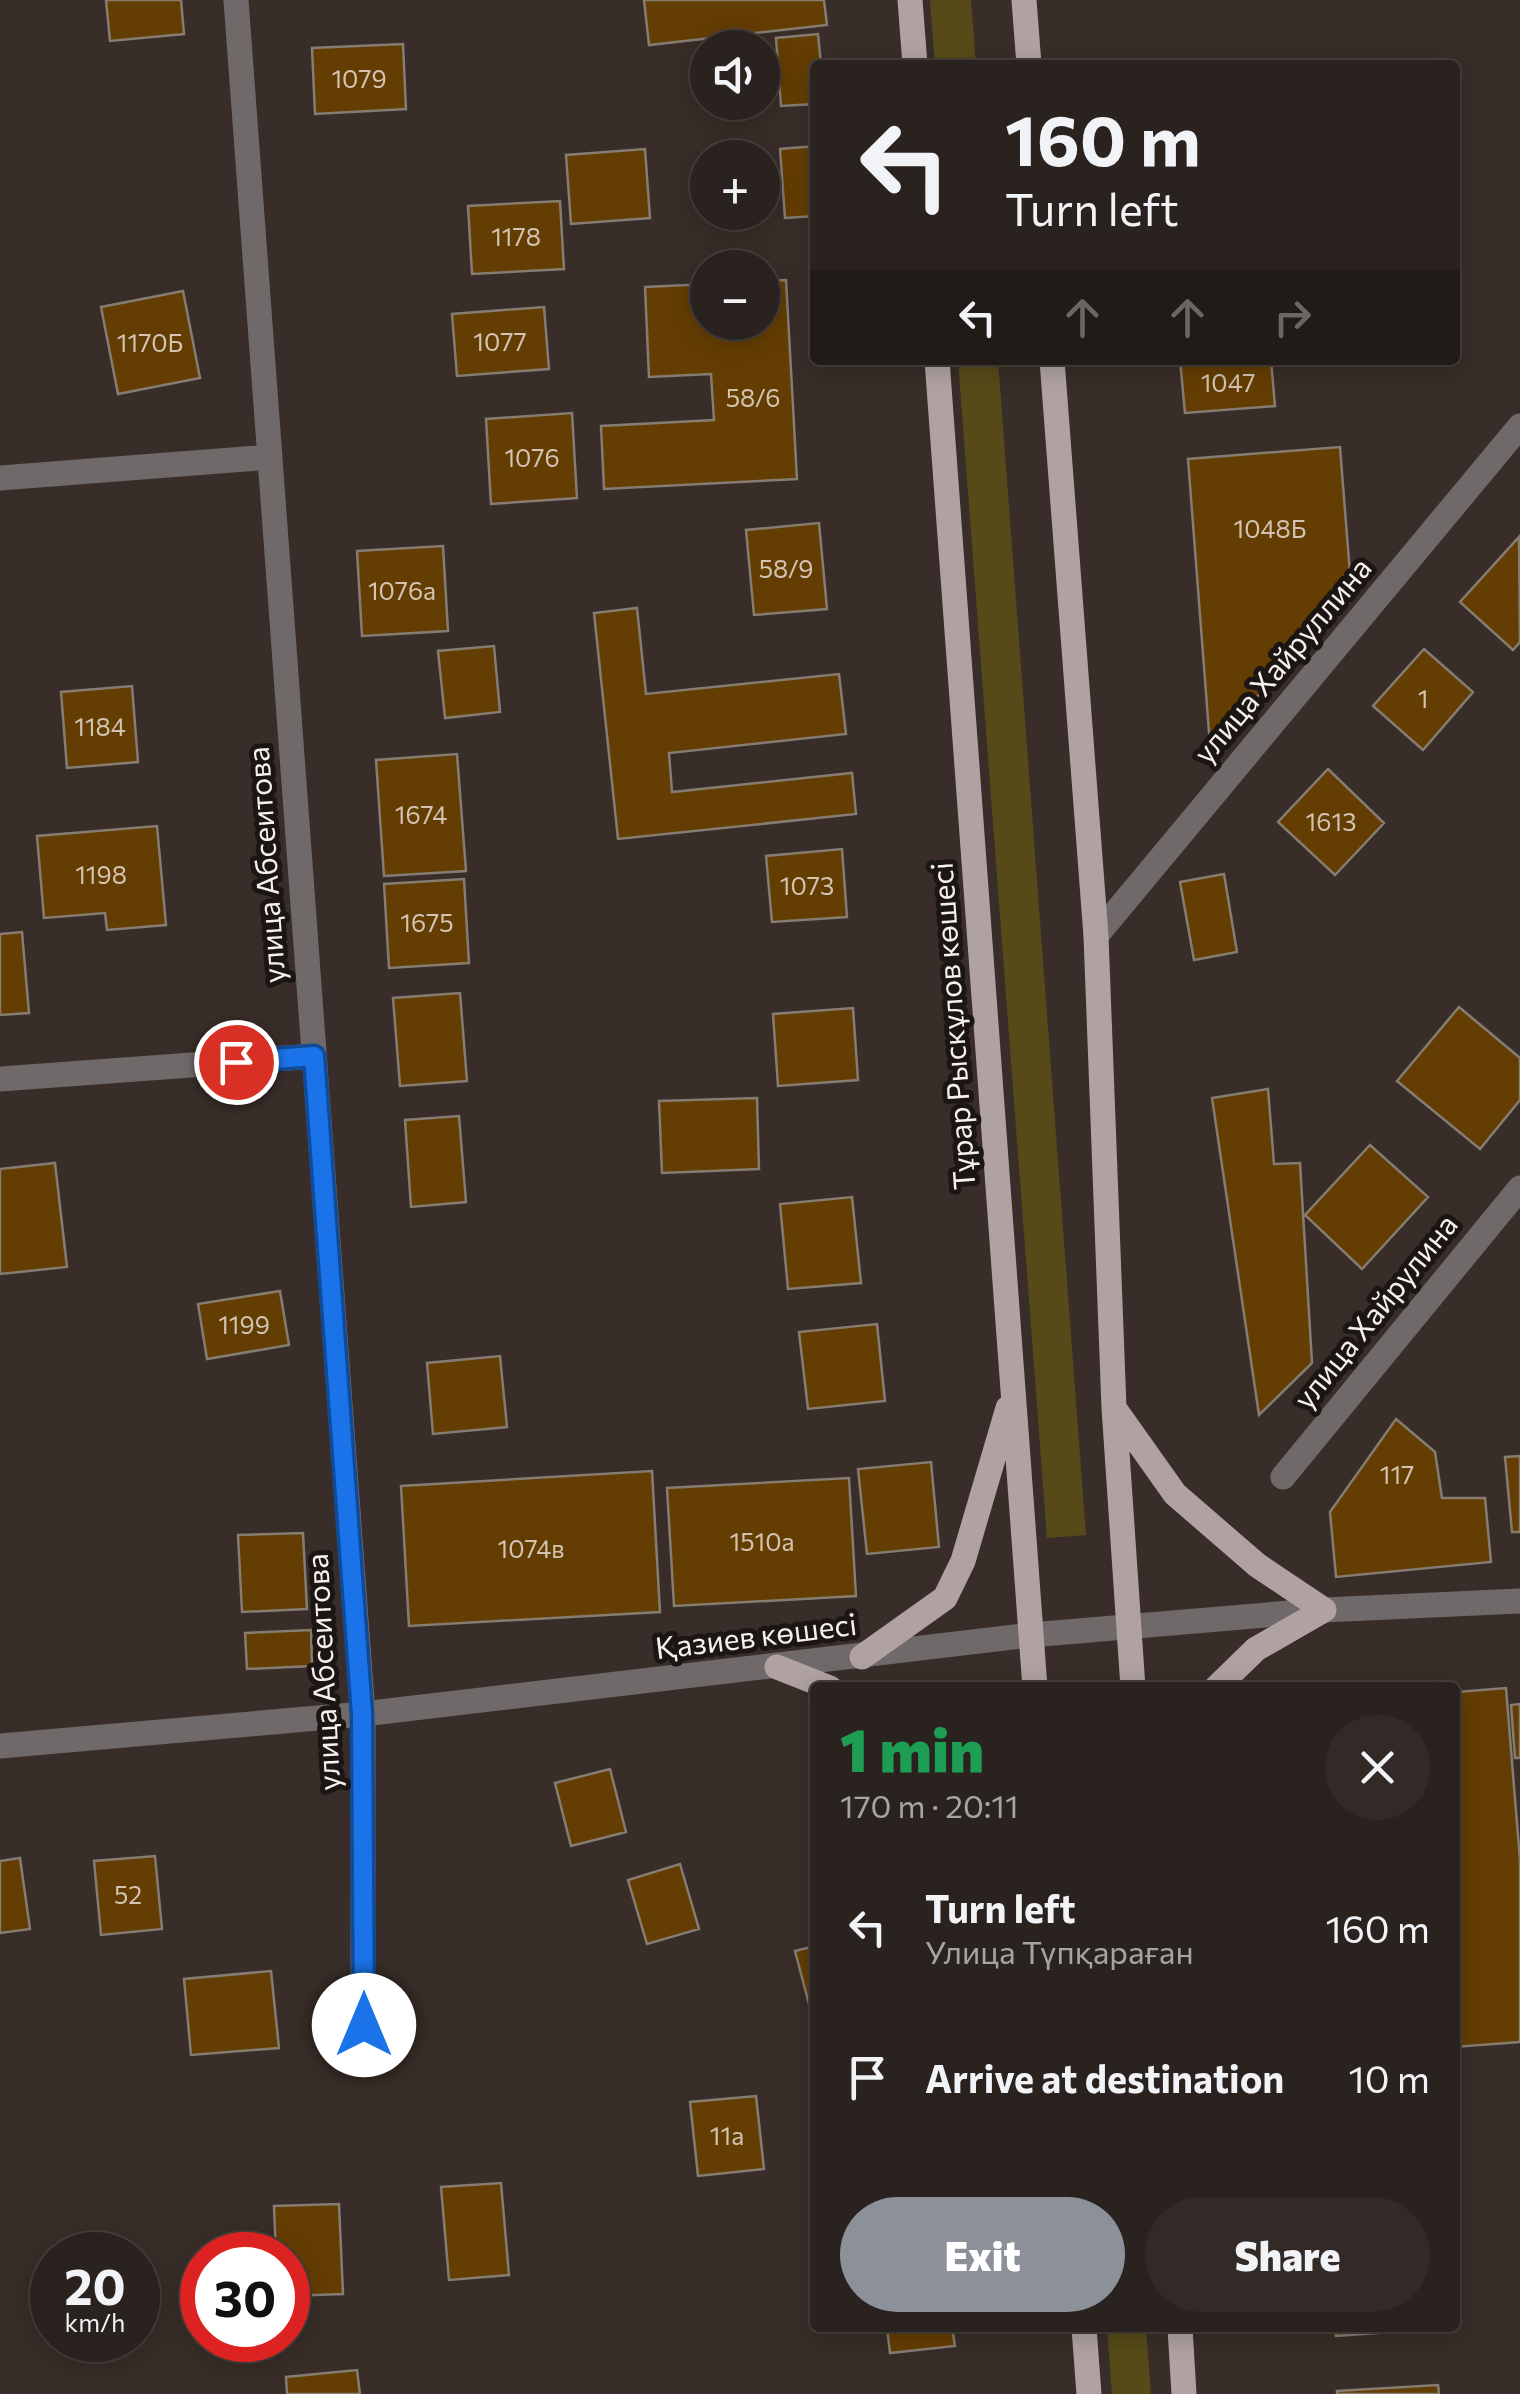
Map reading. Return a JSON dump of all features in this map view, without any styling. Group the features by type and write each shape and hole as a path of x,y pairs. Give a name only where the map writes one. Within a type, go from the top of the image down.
{"main road":[{"path":"910,0 915,60"},
{"path":"1024,0 1029,60"},
{"name":"Тұрар Рыскұлов көшесі","path":"937,365 1036,1682"},
{"path":"1052,365 1096,936 1114,1408 1133,1682"},
{"path":"862,1657 945,1598 978,1514 1013,1388"},
{"path":"1114,1408 1175,1494 1257,1565 1324,1610 1256,1649 1222,1682"},
{"path":"776,1668 814,1682"},
{"path":"1084,2332 1089,2394"},
{"path":"1180,2332 1184,2394"}],"street":[{"name":"улица Абсеитова","path":"236,0 362,1714 364,2025"},
{"name":"улица Хайруллина","path":"1096,936 1520,426"},
{"path":"0,478 270,456"},
{"path":"0,1079 314,1056"},
{"name":"улица Хайрулина","path":"1283,1477 1520,1188"},
{"name":"Қазиев көшесі","path":"0,1746 362,1714 776,1668 1032,1634 1324,1610 1520,1601"}],"shaded area":[{"path":"930,0 971,0 976,60 935,60"},
{"path":"958,365 998,365 1086,1535 1047,1538"},
{"path":"1107,2332 1146,2332 1151,2394 1112,2394"}],"building":[{"path":"106,0 181,0 184,34 110,41"},
{"path":"644,0 824,0 827,25 780,30 690,30 690,40 649,45"},
{"path":"818,34 821,60 810,60 810,104 781,106 780,38"},
{"path":"403,44 406,109 315,114 312,48"},
{"path":"810,146 810,216 785,218 780,149"},
{"path":"645,149 650,218 571,224 566,155"},
{"path":"560,201 564,269 472,274 468,206"},
{"path":"780,280 786,280 797,479 604,489 601,426 714,420 711,374 649,377 645,287 690,285 690,340 780,340"},
{"path":"183,291 200,378 118,394 101,307"},
{"path":"544,307 549,369 457,376 452,314"},
{"path":"1180,365 1271,365 1275,406 1185,413"},
{"path":"572,413 577,498 491,504 486,419"},
{"path":"1340,447 1352,599 1210,745 1188,459"},
{"path":"819,523 827,609 754,615 746,530"},
{"path":"1519,537 1520,642 1513,650 1460,602"},
{"path":"443,546 448,631 362,636 357,551"},
{"path":"637,608 646,694 839,674 846,734 669,753 672,792 852,773 856,814 618,839 594,613"},
{"path":"494,646 500,712 445,718 438,651"},
{"path":"1424,649 1473,692 1423,750 1373,706"},
{"path":"132,686 138,762 67,768 61,692"},
{"path":"457,754 466,871 384,876 376,760"},
{"path":"1328,769 1384,823 1335,875 1278,822"},
{"path":"157,826 166,925 107,930 105,913 44,918 37,836"},
{"path":"842,849 847,917 772,922 766,856"},
{"path":"1224,874 1237,952 1194,960 1180,882"},
{"path":"464,879 469,963 389,968 384,884"},
{"path":"22,932 29,1013 0,1015 0,934"},
{"path":"460,993 467,1081 400,1086 393,998"},
{"path":"1459,1007 1520,1058 1520,1100 1480,1149 1397,1081"},
{"path":"853,1008 858,1080 778,1086 773,1014"},
{"path":"1268,1089 1274,1164 1300,1163 1312,1363 1259,1415 1212,1098"},
{"path":"757,1098 759,1169 662,1173 659,1101"},
{"path":"459,1116 466,1202 411,1207 405,1120"},
{"path":"1370,1145 1428,1197 1362,1269 1305,1215"},
{"path":"55,1163 67,1267 0,1274 0,1169"},
{"path":"852,1197 861,1283 788,1289 780,1204"},
{"path":"280,1291 289,1345 207,1359 198,1304"},
{"path":"877,1324 885,1401 808,1409 799,1332"},
{"path":"500,1356 507,1427 433,1434 427,1363"},
{"path":"1396,1419 1435,1452 1442,1498 1485,1498 1491,1562 1336,1577 1330,1512"},
{"path":"1520,1456 1520,1532 1512,1532 1505,1457"},
{"path":"931,1462 939,1547 867,1554 858,1469"},
{"path":"652,1471 660,1612 409,1626 401,1486"},
{"path":"849,1478 856,1596 674,1606 667,1488"},
{"path":"303,1533 307,1609 242,1612 238,1535"},
{"path":"311,1630 312,1666 247,1669 245,1633"},
{"path":"1506,1688 1520,1860 1520,2042 1460,2047 1460,1692"},
{"path":"1520,1704 1520,1758 1515,1758 1511,1705"},
{"path":"610,1769 626,1832 571,1846 555,1783"},
{"path":"155,1856 162,1929 101,1935 94,1861"},
{"path":"20,1858 30,1929 0,1933 0,1861"},
{"path":"680,1864 699,1929 647,1944 628,1880"},
{"path":"810,1947 810,2008 795,1951"},
{"path":"271,1971 279,2048 191,2055 184,1979"},
{"path":"756,2096 764,2169 698,2176 690,2102"},
{"path":"501,2183 509,2275 449,2280 441,2187"},
{"path":"339,2204 343,2294 310,2295 310,2232 275,2232 274,2206"},
{"path":"887,2332 953,2332 955,2346 890,2353"},
{"path":"1336,2332 1392,2332 1336,2336"},
{"path":"357,2370 360,2394 287,2394 286,2377"},
{"path":"1438,2385 1439,2394 1337,2394 1337,2391"}],"route":[{"path":"236,1062 314,1056 362,1714 364,2025"}]}
